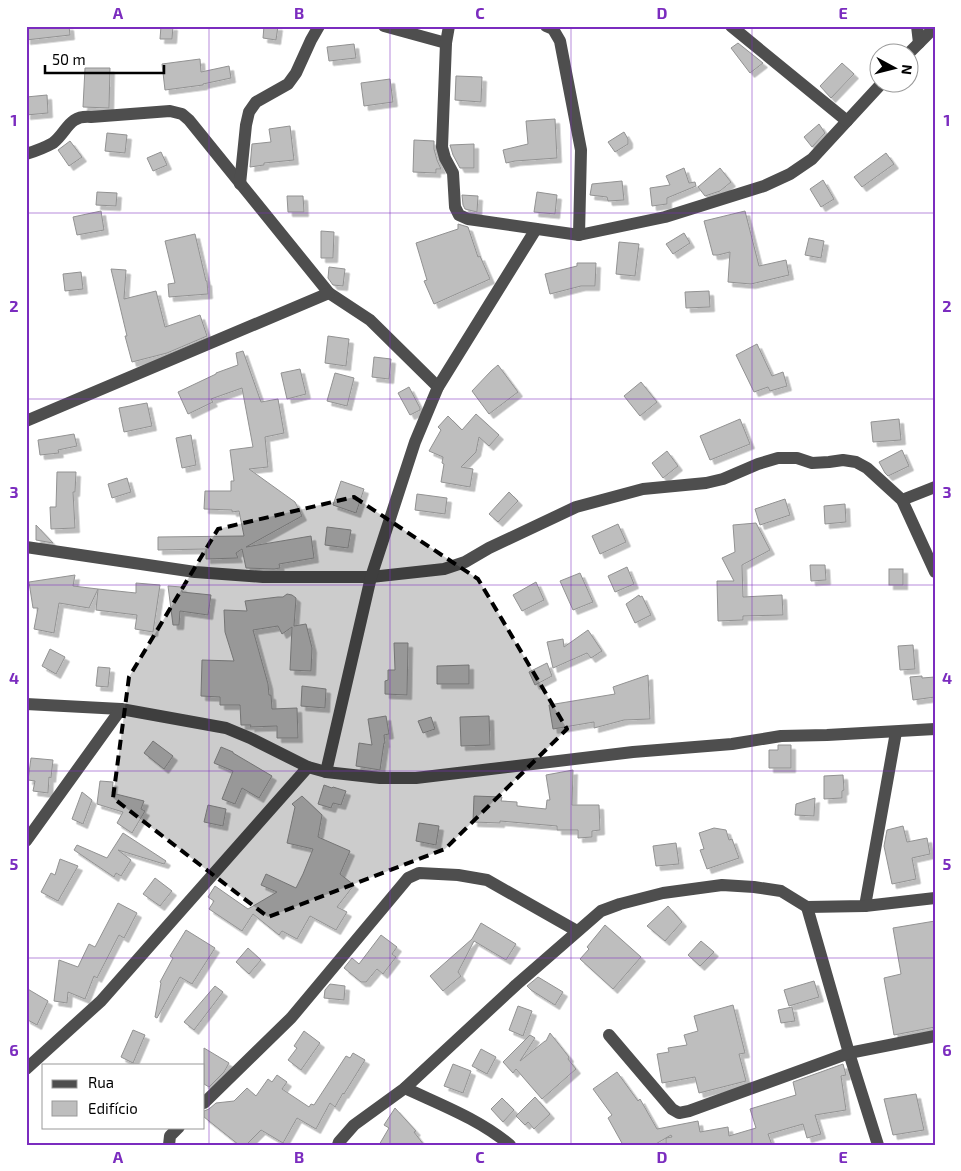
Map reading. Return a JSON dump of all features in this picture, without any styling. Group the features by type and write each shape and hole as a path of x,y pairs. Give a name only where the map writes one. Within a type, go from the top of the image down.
{"street":[{"path":"240,184 248,112 256,102 288,84 296,73 319,26"},
{"path":"384,26 446,43"},
{"path":"449,26 446,43 442,147 445,158 453,173 456,207 459,215 468,219 579,235 665,217 764,186 790,174 812,159 873,92"},
{"path":"731,26 847,121"},
{"path":"917,26 919,43"},
{"path":"553,27 560,41 581,150 579,235"},
{"path":"919,43 935,27"},
{"path":"26,154 43,149 54,141 73,120 82,116 170,111 182,114 189,120 330,293 370,320 438,387"},
{"path":"326,772 371,576 406,468 438,387 536,229"},
{"path":"26,421 330,293"},
{"path":"26,547 195,572 263,576 371,576 444,569 465,562 489,548 576,507 643,489 706,483 723,479 758,464 778,458 797,458 812,463 843,460 856,462 867,468 902,500 935,572"},
{"path":"902,500 935,487"},
{"path":"26,704 121,709 226,728 308,767 326,772 380,778 416,778 633,752 732,744 781,736 827,736 935,729"},
{"path":"26,841 121,709"},
{"path":"865,906 896,732"},
{"path":"26,1069 101,1001 308,767"},
{"path":"205,1102 291,1018 408,878 419,873 458,875 487,880 577,931"},
{"path":"338,1145 354,1125 405,1088 516,985 601,911 620,904 663,894 722,885 781,891 807,907 865,906 935,898"},
{"path":"807,907 878,1145"},
{"path":"609,1035 672,1109 679,1113 849,1052 935,1036"},
{"path":"405,1088 467,1117 510,1145"},
{"path":"169,1145 170,1136 178,1128"}],"highlighted area":[{"path":"354,497 478,579 567,729 445,849 268,917 113,798 129,677 218,529"}],"building":[{"path":"26,26 69,26 70,35 26,40"},
{"path":"161,26 173,26 172,39 160,39"},
{"path":"264,26 278,26 276,40 263,38"},
{"path":"738,43 763,63 750,73 731,48"},
{"path":"354,44 356,58 329,61 327,47"},
{"path":"200,59 201,72 229,66 231,78 203,85 165,90 162,64"},
{"path":"842,63 854,74 831,98 820,86"},
{"path":"85,68 110,68 109,108 83,107"},
{"path":"456,76 482,77 481,102 455,100"},
{"path":"390,79 393,102 364,106 361,83"},
{"path":"47,95 48,113 26,115 26,97"},
{"path":"555,119 557,158 506,163 503,150 528,144 526,121"},
{"path":"819,124 825,133 812,147 804,137"},
{"path":"290,126 294,160 264,163 264,165 250,167 252,144 271,142 269,129"},
{"path":"624,132 628,139 628,144 615,152 608,142"},
{"path":"107,133 127,135 125,153 105,151"},
{"path":"414,140 434,141 434,149 441,169 436,169 436,173 413,172"},
{"path":"70,141 82,157 69,166 58,150"},
{"path":"474,144 474,168 460,168 450,145"},
{"path":"161,152 167,165 153,171 147,158"},
{"path":"886,153 894,164 862,187 854,177"},
{"path":"684,168 689,183 695,182 696,186 667,198 667,204 652,206 650,188 670,185 666,176"},
{"path":"720,168 731,182 720,191 705,196 698,187"},
{"path":"823,180 834,199 821,207 810,189"},
{"path":"622,181 624,200 608,201 607,197 590,195 592,184"},
{"path":"97,192 117,193 116,206 96,205"},
{"path":"537,192 557,195 555,214 534,212"},
{"path":"462,195 478,196 477,212 465,209"},
{"path":"287,196 303,196 304,212 288,212"},
{"path":"101,211 104,230 77,235 73,217"},
{"path":"745,211 759,266 786,260 789,275 751,284 728,282 730,252 713,255 704,221"},
{"path":"458,224 468,227 478,257 480,256 490,279 434,304 424,281 427,280 416,243 458,229"},
{"path":"321,231 334,232 333,258 321,258"},
{"path":"684,233 690,243 673,254 666,244"},
{"path":"195,234 207,281 208,294 169,297 168,284 175,283 165,241"},
{"path":"809,238 824,241 821,258 805,255"},
{"path":"619,242 639,244 635,276 616,274"},
{"path":"577,263 596,263 595,286 581,286 550,294 545,274 577,266"},
{"path":"329,267 345,269 343,286 333,285 328,278"},
{"path":"111,269 126,270 124,299 156,291 165,327 200,315 207,336 167,353 132,362"},
{"path":"81,272 83,289 65,291 63,274"},
{"path":"709,291 710,307 686,308 685,292"},
{"path":"328,336 349,339 346,366 325,363"},
{"path":"757,344 772,376 783,372 787,386 770,391 768,387 754,392 736,355"},
{"path":"243,351 261,402 278,399 284,433 265,437 268,467 249,469 295,502 302,516 246,547 311,536 314,558 279,564 280,568 274,569 246,568 242,549 236,553 238,558 206,559 206,549 158,550 158,537 244,536 239,511 204,509 205,491 231,491 231,481 234,481 230,450 253,447 242,388 211,399 213,402 188,414 178,392 216,373 238,365 236,353"},
{"path":"374,357 391,359 389,379 372,377"},
{"path":"498,365 518,392 489,414 472,391"},
{"path":"300,369 306,394 287,399 281,373"},
{"path":"335,373 354,378 347,406 327,401"},
{"path":"641,382 657,402 640,416 624,396"},
{"path":"409,387 420,408 420,410 410,415 398,393"},
{"path":"147,403 152,426 124,432 119,408"},
{"path":"476,414 499,435 489,446 479,437 476,452 461,467 473,469 470,487 441,482 444,464 442,463 443,457 429,451 441,430 438,427 448,416 462,430"},
{"path":"740,419 750,444 710,460 700,436"},
{"path":"899,419 901,440 873,442 871,422"},
{"path":"74,434 77,446 58,450 59,453 40,455 38,440"},
{"path":"191,435 196,465 182,468 176,438"},
{"path":"902,450 909,466 888,476 879,462"},
{"path":"667,451 678,466 663,478 652,463"},
{"path":"57,472 76,472 75,492 73,492 75,528 51,529 50,507 56,507"},
{"path":"127,478 131,492 112,498 108,484"},
{"path":"341,481 364,489 356,513 333,505"},
{"path":"509,492 518,501 498,522 489,514"},
{"path":"417,494 447,498 445,514 415,510"},
{"path":"785,499 790,515 760,525 755,509"},
{"path":"845,504 846,522 825,524 824,506"},
{"path":"756,523 770,550 742,565 743,597 782,595 783,615 743,616 743,620 718,621 717,581 734,581 722,558 735,552 733,525"},
{"path":"618,524 626,542 600,554 592,536"},
{"path":"36,525 53,543 36,540"},
{"path":"327,527 351,530 348,548 325,545"},
{"path":"810,565 825,565 826,580 811,581"},
{"path":"627,567 634,584 615,592 608,576"},
{"path":"889,569 903,569 903,585 889,585"},
{"path":"580,573 593,602 573,610 560,581"},
{"path":"75,575 73,586 98,589 89,608 59,603 54,633 34,629 38,608 33,608 29,582"},
{"path":"536,582 544,600 522,611 513,595"},
{"path":"136,583 160,585 153,632 135,629 137,615 96,610 98,589 136,593"},
{"path":"168,586 182,587 182,592 211,595 208,615 180,611 179,625 173,625"},
{"path":"287,594 296,598 294,626 306,624 312,648 311,671 290,670 292,627 282,634 278,626 253,630 268,684 269,695 271,695 272,709 297,708 298,738 277,738 277,726 250,727 251,725 241,725 240,705 220,705 220,697 201,696 202,660 234,661 225,632 224,610 247,611 245,601 283,597"},
{"path":"639,595 640,597 642,596 651,615 635,623 626,604"},
{"path":"588,630 602,651 591,658 587,653 553,668 547,642 563,639 564,647"},
{"path":"394,643 408,643 407,695 385,694 385,681 388,680 388,670 395,670"},
{"path":"913,645 915,669 900,670 898,646"},
{"path":"50,649 65,657 56,674 42,666"},
{"path":"547,663 552,676 535,685 529,672"},
{"path":"469,665 469,684 437,684 437,666"},
{"path":"98,667 110,668 108,687 96,686"},
{"path":"648,675 650,719 624,720 594,728 594,722 553,729 549,705 615,694 613,687"},
{"path":"922,676 922,678 935,677 935,697 913,700 910,677"},
{"path":"302,686 326,689 325,708 301,706"},
{"path":"386,716 389,734 384,735 385,743 380,770 356,766 359,743 372,745 368,719"},
{"path":"489,716 490,745 461,746 460,717"},
{"path":"431,717 435,729 423,733 418,721"},
{"path":"153,741 173,756 164,769 144,753"},
{"path":"778,745 791,745 791,768 769,768 769,750 778,750"},
{"path":"221,747 233,752 272,776 259,798 242,788 235,804 222,799 233,771 214,763"},
{"path":"31,758 53,760 48,793 33,791 35,781 28,780"},
{"path":"573,770 572,805 599,805 600,830 592,831 592,837 578,838 578,830 557,830 557,826 500,821 500,823 473,822 474,796 502,797 501,801 517,802 517,806 546,809 547,800 550,800 546,775"},
{"path":"843,775 844,790 842,791 842,798 824,799 824,776"},
{"path":"100,781 113,782 112,793 144,801 141,809 145,811 132,833 117,823 123,812 97,804"},
{"path":"324,785 346,791 341,805 333,803 331,808 318,804"},
{"path":"82,792 92,800 83,824 72,819"},
{"path":"302,796 322,815 318,837 350,851 340,874 354,885 337,907 347,912 336,930 310,916 297,939 282,931 279,935 253,914 242,931 209,909 214,901 208,897 215,886 248,909 277,892 261,885 266,874 296,888 313,849 287,843 295,807 292,804"},
{"path":"815,798 814,816 795,815 796,804"},
{"path":"208,805 226,809 223,826 204,822"},
{"path":"419,823 439,826 436,845 416,841"},
{"path":"903,826 907,842 927,838 930,854 912,858 916,879 892,884 884,846 887,830"},
{"path":"714,828 726,830 729,840 732,839 739,858 707,869 700,850 704,849 699,833"},
{"path":"123,833 166,861 164,864 118,850 131,860 121,876 116,873 114,877 74,850 77,845 107,858"},
{"path":"676,843 679,864 656,866 653,846"},
{"path":"60,859 78,866 58,901 41,892 51,873 55,875"},
{"path":"155,878 172,891 160,906 143,894"},
{"path":"118,903 137,913 124,938 119,935 97,978 94,976 85,999 68,992 67,1003 54,1001 59,960 78,967 89,944 95,947"},
{"path":"668,906 682,922 665,941 647,926"},
{"path":"935,921 935,1027 894,1035 884,978 901,974 893,928"},
{"path":"481,923 516,944 506,960 474,941 458,972 461,976 443,991 430,976 472,939"},
{"path":"605,925 641,957 613,989 580,959"},
{"path":"186,930 215,948 192,984 180,977 157,1018 155,1017 160,982 173,958 170,956"},
{"path":"381,935 397,947 392,954 396,957 383,974 377,969 366,982 361,982 344,968 352,958 359,964"},
{"path":"701,941 714,952 700,966 688,955"},
{"path":"248,948 261,960 249,974 236,962"},
{"path":"538,977 563,992 555,1005 527,986"},
{"path":"814,981 819,997 789,1006 784,990"},
{"path":"330,984 345,986 344,1000 324,998 325,990"},
{"path":"215,986 223,992 194,1030 184,1022"},
{"path":"26,988 48,1001 37,1025 26,1019"},
{"path":"733,1005 745,1053 739,1054 746,1081 699,1093 695,1077 662,1083 657,1054 669,1052 668,1048 687,1045 684,1035 698,1031 694,1016"},
{"path":"518,1006 532,1011 523,1036 509,1030"},
{"path":"792,1007 795,1021 781,1023 778,1010"},
{"path":"133,1030 145,1035 133,1063 121,1057"},
{"path":"304,1031 320,1043 301,1070 288,1060 297,1048 294,1046"},
{"path":"550,1033 576,1069 542,1099 516,1069 513,1073 503,1062 530,1035 535,1038 520,1061 546,1041"},
{"path":"204,1048 229,1063 224,1072 209,1087 205,1085"},
{"path":"481,1049 496,1057 487,1074 472,1066"},
{"path":"353,1053 365,1060 335,1107 330,1103 316,1129 297,1118 283,1143 261,1130 246,1145 239,1145 205,1118 205,1111 216,1103 234,1101 247,1088 256,1096 268,1079 272,1082 277,1075 287,1082 282,1089 309,1107 311,1104 314,1105 346,1056 350,1058"},
{"path":"453,1064 471,1071 463,1093 444,1086"},
{"path":"843,1064 846,1075 841,1076 846,1110 815,1115 821,1134 807,1138 803,1124 768,1134 772,1145 666,1145 666,1138 672,1137 671,1135 654,1145 623,1145 608,1118 612,1115 593,1089 617,1072 638,1101 640,1099 657,1129 698,1121 700,1132 728,1127 729,1136 756,1128 750,1109 796,1095 793,1082"},
{"path":"916,1094 924,1130 893,1135 884,1099"},
{"path":"535,1097 550,1114 534,1129 528,1122 525,1125 516,1116"},
{"path":"502,1098 514,1110 503,1122 491,1109"},
{"path":"395,1108 416,1131 414,1132 424,1145 379,1145 389,1128 384,1125"}]}
